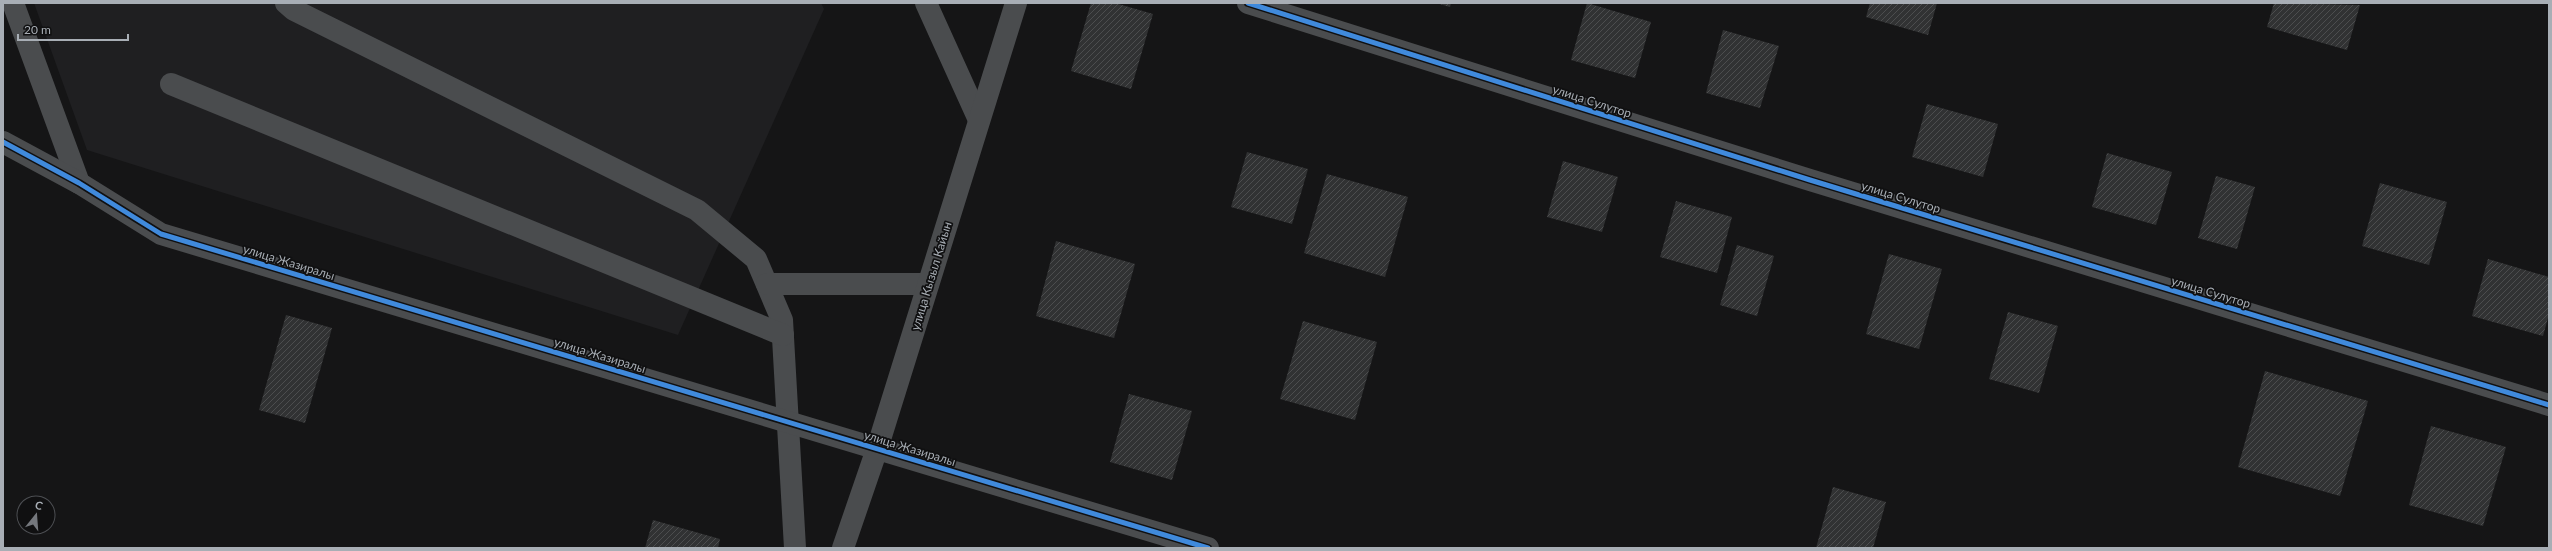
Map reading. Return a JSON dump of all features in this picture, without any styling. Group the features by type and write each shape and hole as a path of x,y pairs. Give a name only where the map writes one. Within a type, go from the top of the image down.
{"street":[{"path":"14,3 79,183"},
{"path":"286,3 294,10 697,210 756,259 782,320 786,422 795,548"},
{"path":"926,3 979,120"},
{"name":"улица Кызыл Кайын","path":"843,548 877,449 1016,3"},
{"name":"улица Сулутор","path":"1248,3 1810,180 2549,405"},
{"path":"171,84 783,335"},
{"name":"улица Жазиралы","path":"3,142 79,183 161,234 1208,548"},
{"path":"767,284 928,284"}],"shaded area":[{"path":"34,3 821,3 824,9 678,335 87,150"}],"building":[{"path":"1091,3 1115,3 1153,14 1131,89 1071,71"},
{"path":"1436,3 1451,3 1450,7"},
{"path":"1587,3 1651,22 1635,78 1571,60"},
{"path":"1870,3 1937,3 1928,35 1866,17"},
{"path":"2274,3 2360,5 2347,50 2267,27"},
{"path":"1723,30 1779,46 1760,108 1706,93"},
{"path":"1927,104 1998,124 1983,177 1912,157"},
{"path":"1247,152 1308,169 1292,224 1231,207"},
{"path":"2107,153 2172,172 2156,225 2092,207"},
{"path":"1563,161 1618,177 1602,232 1547,217"},
{"path":"1327,174 1408,197 1385,277 1304,253"},
{"path":"2216,176 2255,187 2237,249 2198,238"},
{"path":"2380,183 2447,202 2429,265 2362,246"},
{"path":"1676,201 1732,217 1717,273 1660,257"},
{"path":"1056,241 1135,264 1114,338 1036,316"},
{"path":"1737,245 1774,256 1757,316 1720,305"},
{"path":"1889,254 1942,269 1919,349 1866,334"},
{"path":"2488,259 2549,277 2549,314 2543,336 2472,316"},
{"path":"2008,312 2058,326 2039,393 1989,379"},
{"path":"286,315 332,328 305,423 259,410"},
{"path":"1303,321 1377,342 1355,420 1280,399"},
{"path":"2265,371 2368,401 2340,496 2238,467"},
{"path":"1129,394 1192,411 1172,480 1110,462"},
{"path":"2431,426 2506,447 2483,526 2409,505"},
{"path":"1833,487 1886,502 1873,548 1816,548"},
{"path":"653,520 720,539 718,548 645,548"}],"cycle path":[{"path":"1248,3 1810,180 2549,405"},
{"path":"3,142 79,183 161,234 1208,548"}]}
